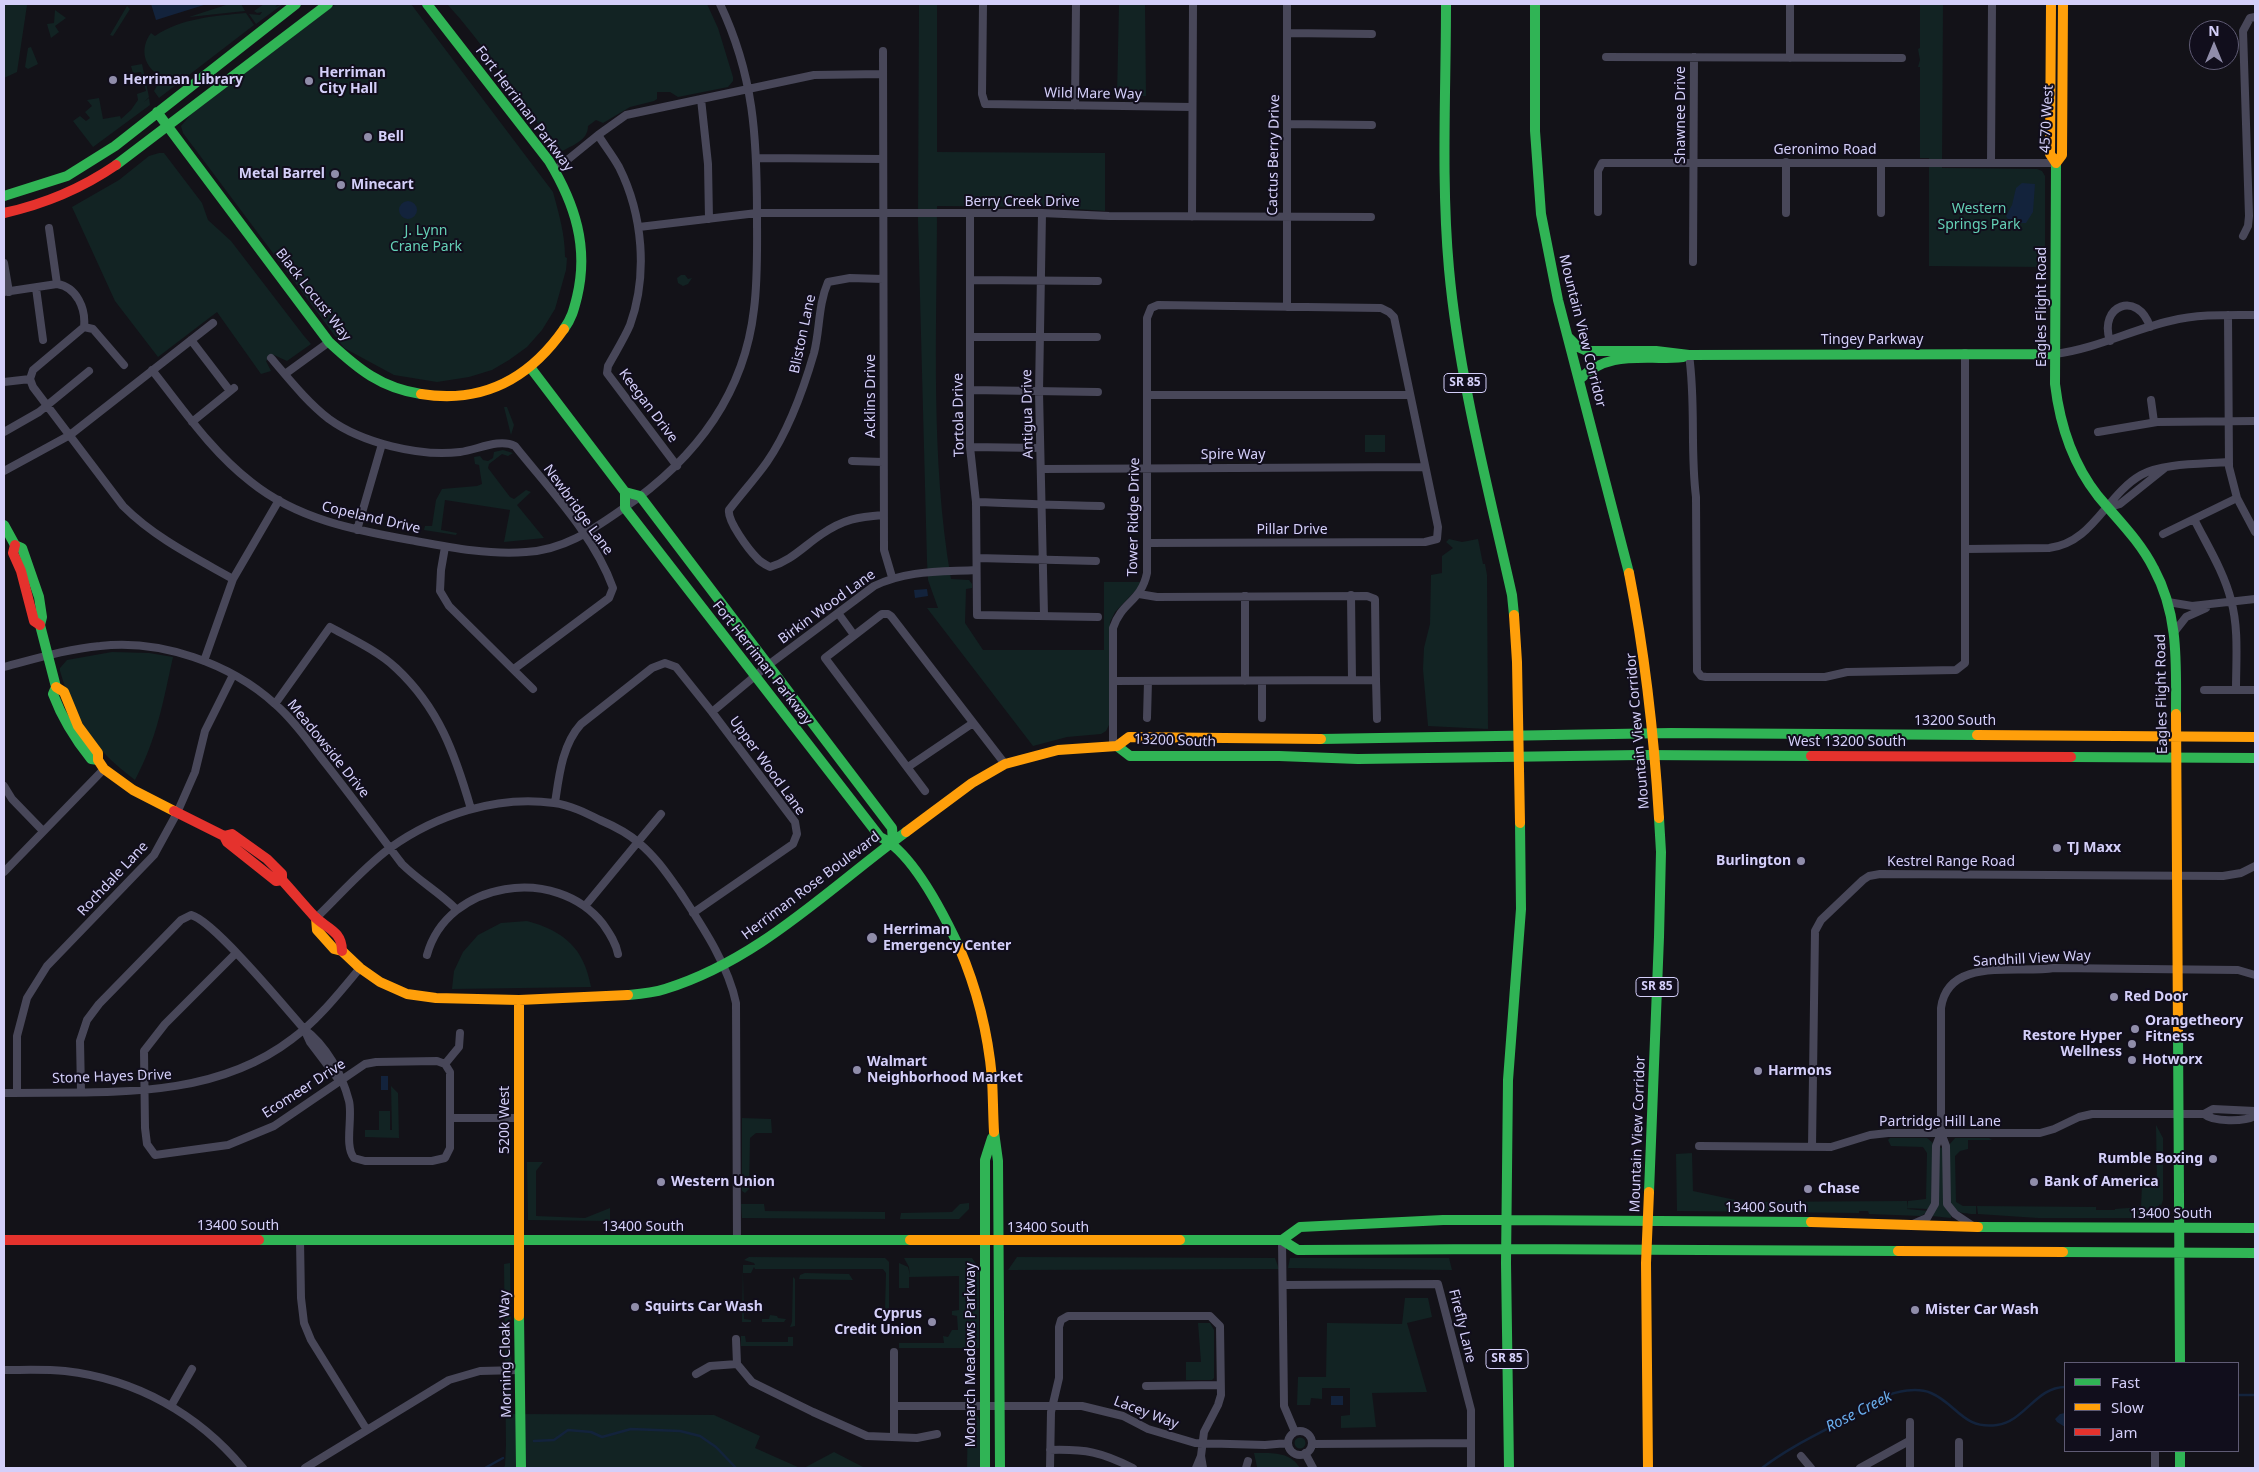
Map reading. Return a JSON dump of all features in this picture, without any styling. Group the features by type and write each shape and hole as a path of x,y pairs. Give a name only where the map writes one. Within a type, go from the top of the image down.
{"main road":[{"path":"4,196 67,176 115,146 296,4"},
{"path":"4,213 49,200 87,183 126,158 328,4"},
{"name":"Fort Herriman Parkway","path":"427,4 555,170 572,204 582,256 582,276 572,318 555,342 530,368"},
{"name":"SR 85","path":"1446,4 1445,199 1449,268 1463,371 1512,595 1517,652 1521,909 1508,1080 1506,1249 1509,1468"},
{"name":"Mountain View Corridor","path":"1535,4 1536,165 1549,259 1628,566 1643,644 1654,735 1661,862 1647,1250 1648,1468"},
{"name":"4570 West","path":"2051,4 2050,154 2056,163 2062,156 2062,4"},
{"name":"Black Locust Way","path":"157,112 329,342 360,370 399,391 422,396 463,396 504,385 530,368"},
{"name":"Eagles Flight Road","path":"2056,163 2056,396 2068,444 2083,475 2107,508 2130,532 2158,575 2168,602 2175,632 2180,1362"},
{"name":"Tingey Parkway","path":"1568,336 1578,347 1592,351 1656,351 1689,355 2055,354"},
{"name":"Tingey Parkway","path":"1580,379 1591,367 1602,361 1675,358 1689,355"},
{"path":"530,368 632,502"},
{"path":"625,492 632,502"},
{"name":"Fort Herriman Parkway","path":"632,502 767,666 892,828 893,841 929,891 952,929 971,976 988,1047 992,1078 993,1137 998,1161 999,1241"},
{"name":"Fort Herriman Parkway","path":"632,502 755,676 880,837 893,841"},
{"name":"Herriman Rose Boulevard","path":"4,525 15,546 13,553 21,571 34,621 40,625 56,688 53,694 67,727 91,759 101,764 133,790 224,836 227,842 276,881 282,880 316,918 317,930 334,949 342,951 360,968 380,982 406,994 436,998 520,1000 617,997 663,990 705,975 741,956 792,921 893,841 972,783 1005,764 1058,750 1115,746"},
{"name":"13200 South","path":"1654,735 1710,733 2255,737"},
{"path":"1518,737 1654,735"},
{"name":"13200 South","path":"1518,737 1287,740 1129,737 1115,746 1130,756 1518,758"},
{"path":"1220,756 1221,738"},
{"name":"West 13200 South","path":"1518,758 1655,755 2176,758"},
{"path":"2176,758 2255,758"},
{"name":"5200 West","path":"519,1240 518,1118 520,1000"},
{"name":"Fort Herriman Parkway","path":"985,1241 985,1160 993,1137"},
{"name":"13400 South","path":"1282,1240 1300,1227 1443,1220 1794,1221 1975,1227 2255,1228"},
{"name":"13400 South","path":"4,1240 1282,1240 1298,1250 1506,1249 2255,1253"},
{"name":"Morning Cloak Way","path":"519,1240 521,1463"},
{"name":"Monarch Meadows Parkway","path":"985,1241 993,1406 1000,1468"},
{"name":"Monarch Meadows Parkway","path":"985,1468 993,1406 999,1241"},
{"path":"2180,1452 2180,1468"}],"street":[{"name":"Copeland Drive","path":"152,370 192,422 224,458 251,483 279,500 319,520 357,530 445,547 494,552 528,552 555,547 585,535 632,502 677,466 703,436 721,408 739,373 754,312 757,158 750,90 735,41 720,4"},
{"name":"Wild Mare Way","path":"983,4 982,94 986,104 1192,107"},
{"path":"1075,106 1076,4"},
{"path":"1192,217 1193,4"},
{"name":"Cactus Berry Drive","path":"1287,4 1287,307"},
{"path":"1790,4 1790,58"},
{"path":"1991,163 1992,4"},
{"path":"2243,236 2248,226 2249,216 2244,31 2252,18"},
{"path":"1288,33 1372,34"},
{"name":"Acklins Drive","path":"883,51 884,550 892,577"},
{"path":"1606,57 1694,57"},
{"name":"Shawnee Drive","path":"1693,262 1694,57 1902,58"},
{"path":"555,170 626,115 814,75 883,74"},
{"path":"701,100 708,164 709,219"},
{"path":"1287,124 1372,125"},
{"name":"Keegan Drive","path":"598,135 618,166 630,193 639,227 639,286 630,325 608,366 607,373 677,466"},
{"path":"757,158 883,159"},
{"path":"1786,162 1786,213"},
{"name":"Geronimo Road","path":"1598,212 1598,171 1602,163 2056,163"},
{"path":"1881,163 1881,213"},
{"name":"Berry Creek Drive","path":"639,227 757,213 1042,213 1109,216 1371,217"},
{"name":"Antigua Drive","path":"1042,213 1039,392 1044,615"},
{"name":"Tortola Drive","path":"970,214 970,447 976,502 977,615 1044,615"},
{"path":"48,228 57,284"},
{"path":"4,263 6,292 57,284 66,285 72,289 80,302 85,318 84,327 33,370 30,380 46,405 70,434 123,506 133,516 163,540 234,579"},
{"name":"Bliston Lane","path":"883,278 850,278 828,282 822,295 815,350 800,399 786,430 767,462 728,510 728,514 732,524 757,559 770,567 784,563 822,533 855,517 884,515"},
{"path":"970,280 1098,281"},
{"path":"36,288 43,340"},
{"name":"Tower Ridge Drive","path":"1115,746 1113,628 1118,615 1144,587 1147,573 1147,318 1151,308 1158,305 1287,307"},
{"path":"2110,341 2107,329 2108,320 2113,311 2121,306 2131,305 2140,308 2146,315 2150,327"},
{"path":"1287,307 1380,308 1389,312 1394,317 1425,467"},
{"path":"2055,354 2088,348 2182,318 2255,314"},
{"path":"2228,315 2228,462 2237,498 2255,532"},
{"path":"4,471 70,434 213,323"},
{"path":"84,327 93,329 124,365"},
{"path":"971,338 1096,337"},
{"path":"191,340 232,389 192,422"},
{"path":"285,374 329,342"},
{"path":"1689,355 1693,391 1693,474 1696,497 1697,669 1701,676 1825,677 1847,672 1959,669 1964,665 1967,657 1965,353"},
{"path":"271,358 303,395 330,420 382,444 357,530"},
{"path":"4,432 39,412 89,371"},
{"path":"4,382 30,380"},
{"path":"970,390 1098,392"},
{"path":"1147,395 1410,394"},
{"path":"2152,400 2154,422"},
{"path":"2098,432 2154,422 2255,421"},
{"name":"Newbridge Lane","path":"382,444 431,453 460,452 506,442 515,446 585,535 607,571 613,588 609,598 514,669"},
{"path":"970,447 1040,448"},
{"path":"852,461 883,462"},
{"path":"1966,549 2049,548 2060,546 2078,537 2133,479 2149,470 2188,464 2228,462"},
{"name":"Spire Way","path":"1042,469 1425,467"},
{"name":"Pillar Drive","path":"1148,543 1425,542 1437,539 1438,527 1425,467"},
{"path":"2163,534 2237,498"},
{"path":"204,661 234,579 279,500"},
{"path":"976,502 1043,504 1049,506 1101,506"},
{"path":"2194,519 2221,573 2231,602 2236,629 2236,690"},
{"path":"445,547 440,591 449,606 514,669 532,690"},
{"path":"976,558 1096,561"},
{"name":"Birkin Wood Lane","path":"712,712 767,666 874,586 892,577 919,572 976,570"},
{"path":"1139,594 1157,597 1351,595 1367,596 1375,599 1376,719"},
{"path":"1351,595 1352,680"},
{"path":"1245,596 1245,681"},
{"path":"2168,602 2187,606 2212,605 2255,599"},
{"path":"2175,632 2186,617 2212,605"},
{"path":"838,613 854,635"},
{"path":"925,791 824,658 882,614 891,616 1005,764"},
{"path":"1044,615 1098,617"},
{"path":"275,704 330,627 395,667 427,702 448,740 471,809"},
{"name":"Meadowside Drive","path":"4,667 101,646 141,646 175,652 204,661 248,683 275,704 300,730 409,871 440,892 456,909"},
{"name":"Upper Wood Lane","path":"554,803 566,750 574,731 652,668 665,663 676,667 794,822 798,834 793,844 693,913"},
{"name":"Rochdale Lane","path":"16,1093 18,1025 30,993 47,966 154,855 177,813 195,772 205,730 233,675"},
{"path":"1113,681 1262,682 1376,680"},
{"path":"1147,718 1148,681"},
{"path":"1262,682 1262,718"},
{"path":"2204,690 2255,690"},
{"path":"908,767 973,723"},
{"path":"4,872 43,831 101,764"},
{"path":"4,786 12,799 43,831"},
{"path":"316,918 390,848 430,824 471,809 512,802 554,803 582,811 612,825 638,842 670,878 693,913 732,985 736,1003 737,1241"},
{"path":"585,906 661,814"},
{"name":"Kestrel Range Road","path":"1812,1147 1815,931 1822,919 1869,876 1880,874 2228,876 2241,873 2255,866"},
{"path":"427,956 436,933 456,909 482,894 501,889 522,887 556,893 585,906 609,933 617,946 618,954"},
{"path":"81,1091 80,1041 87,1020 99,1004 180,920 191,915 202,919 236,953 304,1029 314,1037 330,1058 349,1102 350,1149 354,1158 365,1161 441,1160 448,1156 450,1148 450,1072 445,1064 459,1047 460,1033"},
{"name":"Ecomeer Drive","path":"236,953 149,1043 144,1051 147,1144 155,1155 228,1145 274,1126 365,1064 376,1062 437,1061 445,1064"},
{"name":"Stone Hayes Drive","path":"4,1093 145,1091 183,1086 244,1068 271,1054 304,1029 334,999 360,968"},
{"name":"Sandhill View Way","path":"1975,1227 1955,1214 1946,1204 1946,1146 1941,1133 1941,1010 1948,990 1958,979 1970,972 2037,971 2054,968 2244,970 2255,975"},
{"path":"2204,1114 2213,1109 2255,1111"},
{"name":"Partridge Hill Lane","path":"1699,1146 1836,1146 1875,1134 2031,1134 2048,1131 2079,1117 2092,1114 2204,1114"},
{"path":"2204,1114 2214,1118 2248,1119 2255,1116"},
{"path":"450,1118 518,1118"},
{"name":"Sandhill View Way","path":"1910,1225 1927,1218 1934,1209 1936,1197 1936,1146 1941,1133"},
{"path":"300,1240 301,1298 304,1323 311,1340 367,1430"},
{"path":"1282,1240 1284,1406 1295,1432"},
{"name":"Firefly Lane","path":"1284,1285 1438,1284 1470,1410 1470,1468"},
{"path":"1050,1468 1052,1405 1059,1378 1059,1327 1061,1320 1068,1316 1210,1316 1220,1326 1220,1385 1218,1405 1204,1432 1201,1456 1196,1468"},
{"path":"736,1339 737,1364 752,1382 813,1412 867,1436 917,1438 937,1434"},
{"path":"894,1352 896,1406 894,1437"},
{"path":"696,1374 710,1366 737,1364"},
{"path":"172,1406 192,1369"},
{"path":"4,1370 65,1371 101,1377 135,1388 172,1406 211,1434 243,1468"},
{"path":"305,1468 457,1376 480,1371 520,1370"},
{"path":"1146,1386 1220,1385"},
{"name":"Lacey Way","path":"896,1406 1082,1406 1104,1410 1170,1437 1203,1444 1288,1443"},
{"path":"1910,1422 1910,1468"},
{"path":"1305,1453 1294,1452 1288,1443 1290,1436 1300,1431 1307,1433 1312,1444"},
{"path":"1860,1468 1871,1466 1909,1441"},
{"path":"1959,1442 1959,1468"},
{"path":"1312,1444 1470,1443"},
{"path":"1305,1453 1312,1444"},
{"path":"1050,1450 1090,1451 1106,1455 1133,1468"},
{"path":"2155,1452 2155,1468"},
{"path":"1305,1453 1313,1468"},
{"path":"1201,1456 1204,1468"},
{"path":"1799,1468 1809,1466 1802,1456"}],"green space":[{"path":"4,4 27,5 17,72 4,78"},
{"path":"229,4 241,4 245,11 189,17"},
{"path":"264,4 278,4 275,7 283,4 256,24 249,14 260,15 262,12 257,13 254,11"},
{"name":"J. Lynn Crane Park","path":"336,4 411,4 553,192 563,232 565,257 567,258 566,270 555,309 542,330 527,347 492,370 469,377 437,382 394,375 344,348 183,133 181,126 191,114"},
{"path":"447,4 707,4 718,28 733,81 728,87 678,97 670,92 657,92 657,99 654,101 630,107 603,123 596,120 588,126 582,139 561,152 556,142 542,129 484,49"},
{"path":"919,4 937,4 937,152 1105,153 1105,211 1049,207 937,206 936,346 937,440 940,487 951,579 969,580 972,584 972,588 966,589 965,623 983,650 1104,650 1104,582 1140,582 1139,587 1115,612 1110,622 1109,725 1106,731 1101,734 1067,737 1033,746 927,608 938,608 928,580 927,561 918,221"},
{"path":"1119,4 1145,4 1146,96 1117,96"},
{"name":"Western Springs Park","path":"1920,4 1943,4 1942,168 2037,169 2042,171 2045,176 2045,267 1929,266 1929,158 1920,158 1920,67 1918,67 1920,60 1918,49 1920,48"},
{"path":"127,6 130,9 113,36 110,35"},
{"path":"55,10 66,18 55,26 59,32 51,38 47,24 54,23"},
{"path":"246,13 254,25 159,98 154,91 162,77 151,69 144,52 147,39 151,33 155,36 176,25 199,19"},
{"path":"31,47 38,64 28,69 25,67 28,48"},
{"path":"142,64 149,97 144,102 149,98 150,105 93,147 73,121 80,116 86,121 90,118 85,112 92,106 87,100 99,98 103,119 120,116 121,119 138,100 137,94 146,91 141,72 133,73 131,66"},
{"path":"164,153 202,203 208,220 231,241 311,344 287,361 274,355 266,361 271,371 261,374 217,312 158,357 115,301 72,207 119,180 149,156"},
{"path":"685,275 688,279 692,278 688,284 683,286 678,283 677,278"},
{"path":"504,407 507,407 514,425 511,435"},
{"path":"1365,435 1385,435 1385,452 1365,452"},
{"path":"503,450 513,453 508,456 502,454 489,464 488,468 510,497 514,499 526,490 531,492 517,505 544,538 504,542 510,510 445,500 441,530 457,533 456,535 424,530 425,526 432,526 436,500 442,489 482,484 479,465 475,464 474,457 480,456 483,460 488,461 493,458 494,452"},
{"path":"1449,539 1462,542 1478,539 1483,564 1485,564 1487,575 1488,729 1428,726 1423,669 1424,648 1430,624 1431,575 1442,573 1442,556 1453,548 1446,542"},
{"path":"112,652 149,653 173,657 154,735 143,765 135,780 108,757 87,733 72,705 60,671 60,668 67,660"},
{"path":"527,921 552,930 570,943 583,962 591,987 452,989 454,971 463,952 478,935 501,923"},
{"path":"391,1086 398,1093 399,1138 365,1137 365,1130 379,1130 379,1111 390,1111 390,1130 392,1130"},
{"path":"742,1118 771,1119 772,1133 756,1133 750,1138 749,1189 745,1193 742,1191"},
{"path":"2156,1125 2163,1138 2163,1200 2161,1206 2160,1204 2152,1212 2154,1216 2150,1218 2038,1218 1978,1214 1977,1206 2096,1207 2096,1210 2141,1207 2142,1185 2157,1185"},
{"path":"1890,1138 1927,1138 1933,1143 1931,1205 1928,1209 1907,1208 1908,1201 1926,1199 1927,1153 1923,1147 1891,1146 1888,1140"},
{"path":"1955,1138 1989,1138 1992,1140 1968,1140 1968,1149 1960,1151 1955,1156 1956,1202 1963,1206 1976,1206 1976,1214 1959,1212 1953,1208 1948,1200 1949,1145"},
{"path":"1939,1147 1943,1148 1944,1206 1951,1215 1951,1218 1932,1216"},
{"path":"1692,1153 1693,1191 1745,1202 1907,1201 1907,1209 1929,1211 1921,1216 1869,1214 1868,1211 1859,1211 1859,1213 1677,1211 1676,1154"},
{"path":"527,1162 543,1162 536,1171 536,1216 585,1218 610,1208 610,1221 528,1220"},
{"path":"969,1203 969,1209 959,1219 900,1219 901,1213 952,1212 960,1204"},
{"path":"741,1204 764,1204 765,1211 885,1212 885,1219 742,1218"},
{"path":"749,1257 885,1258 889,1262 889,1310 885,1310 886,1273 883,1269 755,1269 754,1267 751,1273 743,1273 744,1319 751,1320 751,1322 742,1322 743,1265 755,1265 744,1260"},
{"path":"1017,1257 1275,1258 1279,1269 1008,1270"},
{"path":"904,1258 972,1258 979,1268 979,1348 899,1348 899,1343 944,1343 943,1336 948,1337 952,1330 958,1330 957,1316 952,1315 952,1311 959,1310 959,1276 909,1277 909,1288 899,1288 899,1263 908,1267 910,1276 909,1267"},
{"path":"1290,1258 1449,1258 1452,1270 1288,1268"},
{"path":"510,1263 512,1414 714,1415 760,1436 755,1448 800,1468 503,1468 505,1466 506,1445 504,1264"},
{"path":"805,1273 849,1274 853,1280 799,1279 800,1275"},
{"path":"793,1277 795,1279 795,1326 790,1327 792,1322"},
{"path":"1405,1298 1428,1298 1432,1317 1407,1323 1427,1392 1372,1393 1376,1427 1341,1428 1341,1416 1350,1415 1350,1388 1322,1388 1322,1399 1311,1398 1310,1405 1297,1405 1298,1377 1326,1377 1327,1323 1402,1324"},
{"path":"770,1315 786,1319 784,1322 762,1322 762,1319 769,1319"},
{"path":"1198,1323 1210,1323 1214,1330 1214,1378 1212,1380 1186,1380 1186,1362 1201,1362"},
{"path":"741,1336 745,1336 746,1342 788,1342 788,1337 793,1337 793,1346 741,1346"},
{"path":"968,1411 978,1416 980,1421 980,1468 967,1468"},
{"path":"1300,1437 1306,1443 1300,1449 1294,1443"},
{"path":"834,1452 865,1468 804,1468"},
{"path":"1254,1453 1280,1454 1291,1458 1300,1468 1257,1467"}],"water":[{"path":"151,4 207,4 156,20"},
{"path":"2022,183 2035,184 2033,212 2026,223 2010,223 2006,216 2012,205 2016,188"},
{"path":"408,201 414,204 417,210 414,216 408,219 402,216 399,210 402,204"},
{"path":"927,589 928,596 915,598 914,590"},
{"path":"381,1076 388,1076 388,1090 381,1090"},
{"path":"1331,1396 1343,1396 1343,1405 1331,1405"},
{"path":"2064,1413 2064,1426 2055,1419"}],"waterway":[{"name":"Rose Creek","path":"1762,1468 1797,1445 1894,1393 1907,1390 1920,1390 1931,1393 1948,1403 1968,1420 1985,1426 2007,1422 2046,1392 2064,1387"},
{"name":"Rose Creek","path":"2239,1395 2255,1395"},
{"name":"Rose Creek","path":"534,1441 554,1440 568,1430 591,1432 602,1437 631,1429 680,1431 700,1436 716,1447 736,1468"},
{"name":"Rose Creek","path":"485,1468 503,1458"}],"traffic: fast":[{"path":"4,196 67,176 115,146 296,4"},
{"path":"116,165 328,4"},
{"path":"427,4 549,161 566,193 577,226 581,261 576,301 571,317 564,329"},
{"path":"1446,4 1445,203 1449,269 1467,392 1512,595 1514,615"},
{"path":"1535,4 1535,131 1541,214 1558,300 1629,573"},
{"path":"157,112 329,342 350,361 371,376 394,387 421,394"},
{"path":"2056,163 2055,384 2060,415 2074,457 2081,470 2098,496 2142,549 2162,586 2172,622 2176,658 2176,714"},
{"path":"1568,337 1578,347 1587,351 1656,351 1689,355 2055,354"},
{"path":"1580,379 1603,363 1616,360 1683,357"},
{"path":"530,367 625,492 640,496 892,828 893,841"},
{"path":"625,492 625,508 880,837 892,845 916,870 945,918 959,947"},
{"path":"4,525 15,545 22,548 39,597 42,617 40,625 56,687 53,694 65,720 80,744 91,759 98,760"},
{"path":"1321,739 1671,733 1977,735"},
{"path":"1117,746 1130,756 1279,756 1358,759 1640,755 1811,756"},
{"path":"2071,757 2255,758"},
{"path":"1649,1192 1659,937 1661,852 1659,818"},
{"path":"1509,1468 1506,1263 1508,1080 1521,909 1520,823"},
{"path":"628,995 665,989 699,976 762,942 792,921 906,832"},
{"path":"2178,1033 2180,1362"},
{"path":"994,1132 998,1161 1000,1468"},
{"path":"985,1468 985,1160 992,1138"},
{"path":"1282,1240 1300,1227 1443,1220 1506,1220"},
{"path":"1506,1220 1811,1222"},
{"path":"1978,1227 2255,1228"},
{"path":"259,1240 910,1240"},
{"path":"1180,1240 1282,1240 1298,1250 1506,1249"},
{"path":"1506,1249 1898,1251"},
{"path":"2063,1252 2255,1253"},
{"path":"519,1316 521,1468"},
{"path":"2180,1452 2180,1468"}],"traffic: slow":[{"path":"2051,4 2050,154 2056,163"},
{"path":"2056,163 2062,155 2063,4"},
{"path":"421,394 465,395 503,384 536,362 564,329"},
{"path":"1629,573 1648,695 1659,818"},
{"path":"1514,615 1517,662 1520,823"},
{"path":"56,687 64,692 78,726 98,753 98,760 104,769 133,790 174,811"},
{"path":"2176,714 2178,1033"},
{"path":"1977,735 2255,737"},
{"path":"1117,746 1129,737 1321,739"},
{"path":"906,832 972,783 1005,764 1058,750 1117,746"},
{"path":"316,918 317,930 334,949 342,951 360,968 380,982 407,994 436,998 519,1000 628,995"},
{"path":"959,947 971,979 985,1028 992,1078 994,1132"},
{"path":"519,1000 519,1316"},
{"path":"1648,1468 1646,1263 1649,1192"},
{"path":"1811,1222 1978,1227"},
{"path":"910,1240 1180,1240"},
{"path":"1898,1251 2063,1252"}],"traffic: jam":[{"path":"4,213 62,195 103,174 116,165"},
{"path":"15,545 13,553 21,571 34,621 40,625"},
{"path":"1811,756 2071,757"},
{"path":"174,811 224,836 227,842 276,881 282,880"},
{"path":"224,836 232,834 267,859 282,874 282,880 314,916 336,934 342,951"},
{"path":"4,1240 259,1240"}],"place":[{"name":"Herriman Library","path":"113,80"},
{"name":"Herriman City Hall","path":"309,81"},
{"name":"Bell","path":"368,137"},
{"name":"Metal Barrel","path":"335,174"},
{"name":"Minecart","path":"341,185"},
{"name":"TJ Maxx","path":"2057,848"},
{"name":"Burlington","path":"1801,861"},
{"name":"Herriman Emergency Center","path":"872,938"},
{"name":"Red Door","path":"2114,997"},
{"name":"Orangetheory Fitness","path":"2135,1029"},
{"name":"Restore Hyper Wellness","path":"2132,1044"},
{"name":"Hotworx","path":"2132,1060"},
{"name":"Walmart Neighborhood Market","path":"857,1070"},
{"name":"Harmons","path":"1758,1071"},
{"name":"Rumble Boxing","path":"2213,1159"},
{"name":"Western Union","path":"661,1182"},
{"name":"Bank of America","path":"2034,1182"},
{"name":"Chase","path":"1808,1189"},
{"name":"Squirts Car Wash","path":"635,1307"},
{"name":"Mister Car Wash","path":"1915,1310"},
{"name":"Cyprus Credit Union","path":"932,1322"}]}
